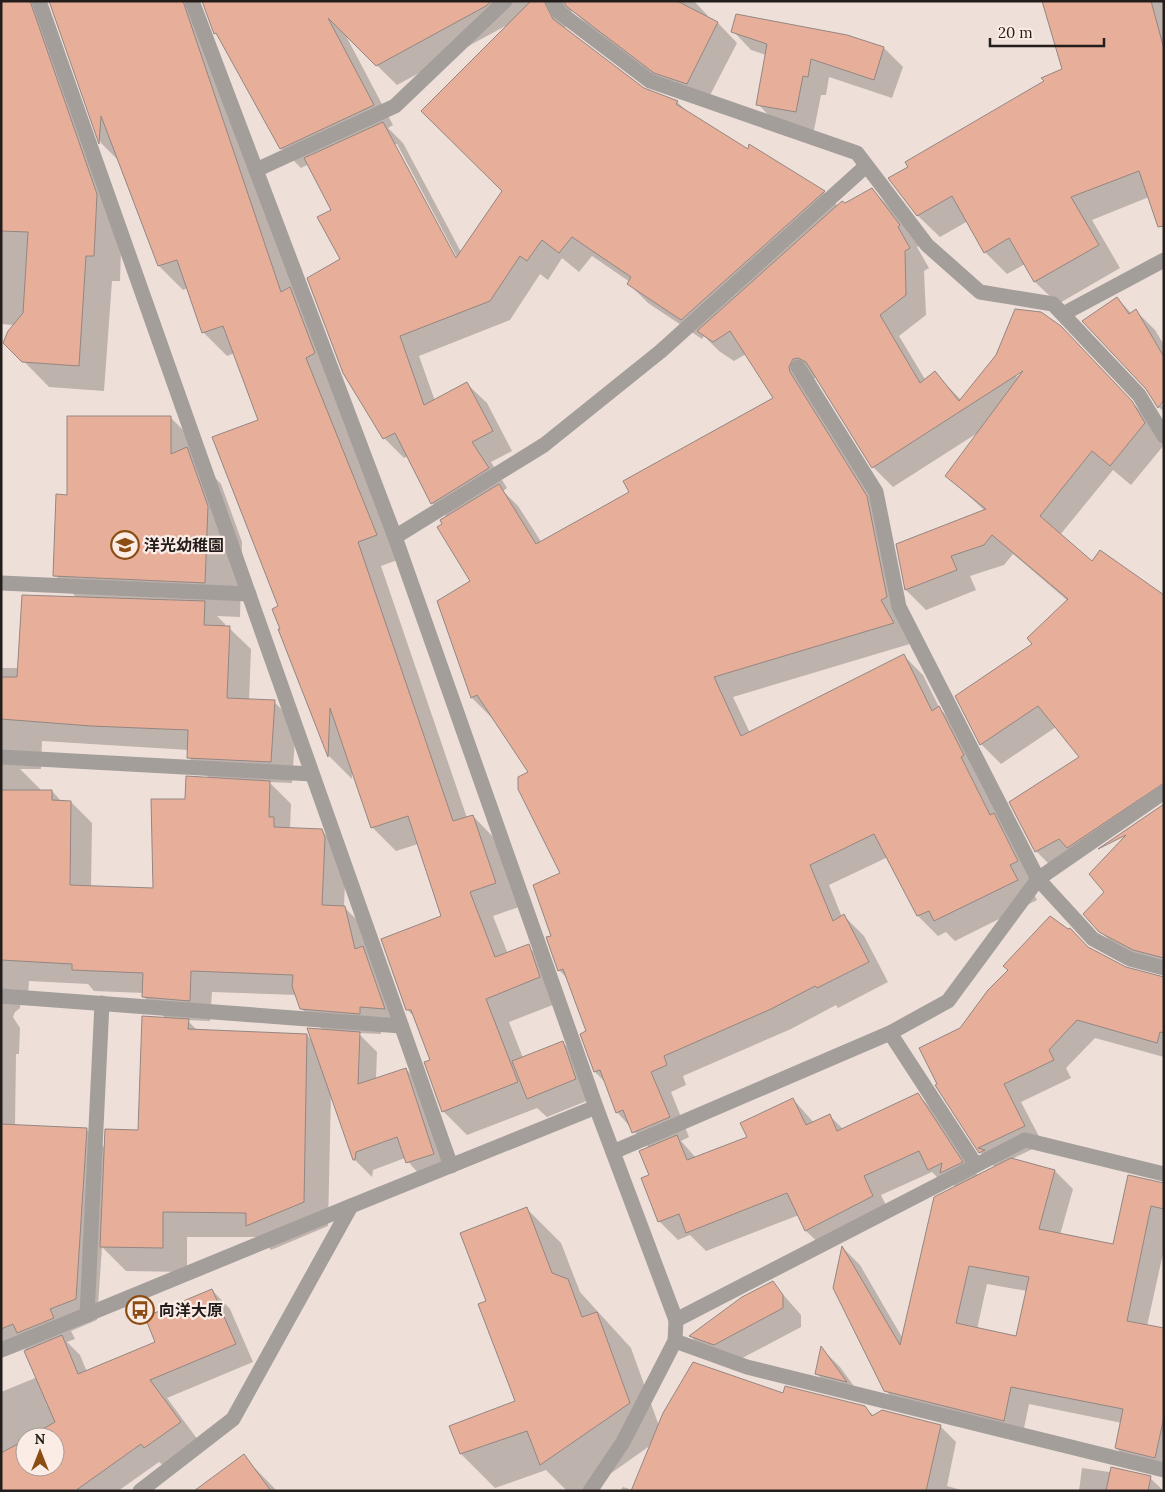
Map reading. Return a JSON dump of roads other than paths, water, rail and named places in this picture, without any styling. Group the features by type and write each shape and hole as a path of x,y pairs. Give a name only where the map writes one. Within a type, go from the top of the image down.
{"street":[{"path":"39,1 451,1166"},
{"path":"192,1 395,537 596,1107 676,1320 675,1341 623,1442 590,1491"},
{"path":"256,170 395,106 505,1"},
{"path":"553,1 559,12 650,82 857,154 927,245 980,292 1053,304 1139,395 1164,436"},
{"path":"395,537 544,445 661,351 866,166"},
{"path":"1062,314 1164,260"},
{"path":"798,367 876,492 899,607 1038,879 1093,939 1130,959 1164,968"},
{"path":"1,583 249,594"},
{"path":"1,757 312,774"},
{"path":"613,1152 890,1033 948,1001 1038,879 1164,792"},
{"path":"1,996 401,1026"},
{"path":"88,1315 102,1004"},
{"path":"890,1033 976,1165"},
{"path":"1,1350 596,1107"},
{"path":"676,1320 1025,1140 1164,1174"},
{"path":"140,1491 233,1419 351,1206"},
{"path":"675,1341 747,1367 1164,1470"}],"place":[{"name":"洋光幼稚園","path":"125,545"},
{"name":"向洋大原","path":"140,1310"}]}
